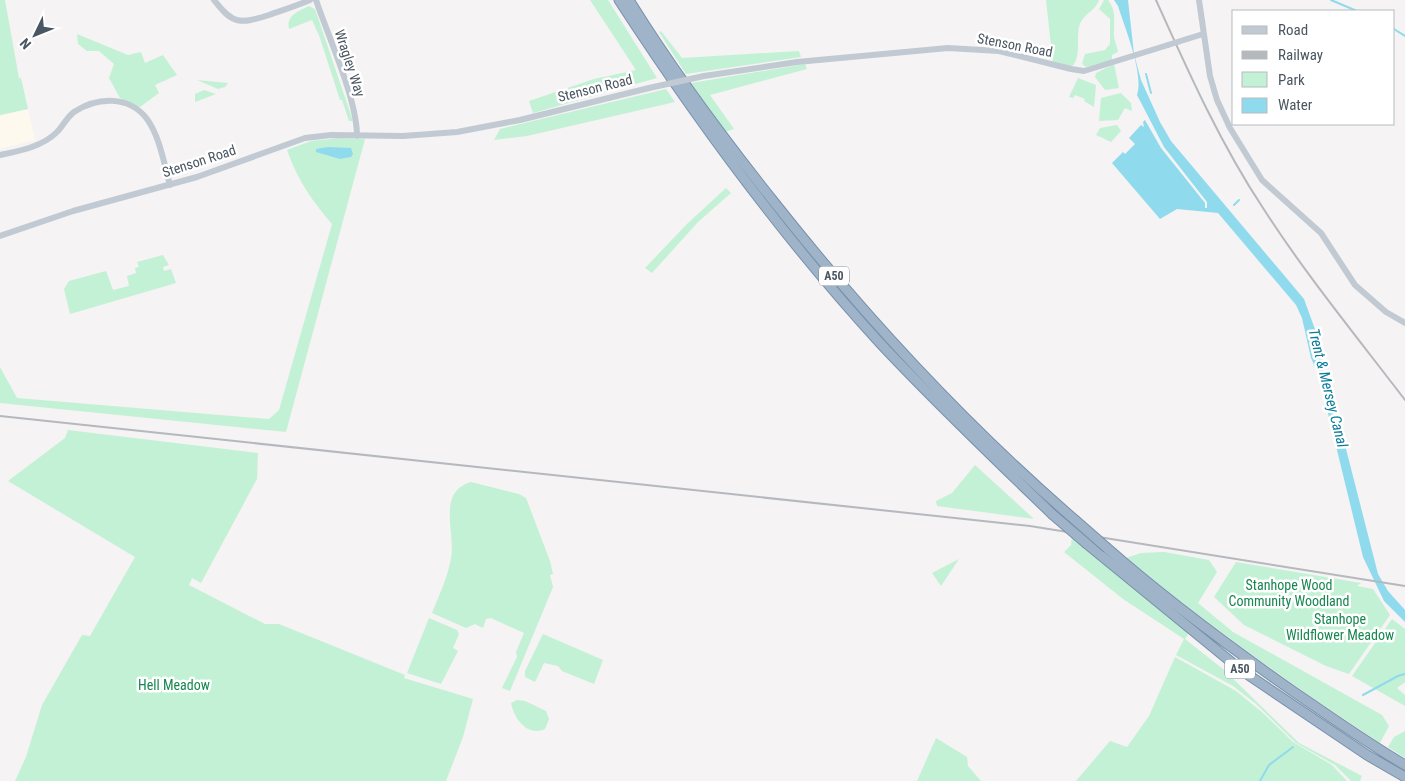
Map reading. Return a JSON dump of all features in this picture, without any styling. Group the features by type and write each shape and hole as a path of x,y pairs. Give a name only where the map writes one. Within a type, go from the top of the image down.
{"highway":[{"name":"A50","path":"619,0 679,92 812,265 880,343 962,428 1052,514 1241,670 1367,754 1405,777"},
{"name":"A50","path":"629,0 688,89 822,263 902,353 943,395 1075,520 1185,612 1248,660 1373,746 1405,765"}],"street":[{"path":"214,0 230,17 242,22 286,11 310,0"},
{"name":"Wragley Way","path":"316,0 345,85 357,136"},
{"path":"1199,0 1203,34 1217,100 1230,128 1262,180 1320,233 1355,285 1386,312 1405,323"},
{"name":"Stenson Road","path":"0,236 82,209 197,177 305,138 331,135 403,136 457,132 520,120 704,76 797,62 923,49 975,48 999,51 1079,70 1091,69 1203,34"},
{"path":"0,155 44,141 55,134 72,113 86,105 99,101 115,101 132,107 149,122 170,185"}],"shaded area":[{"path":"28,109 35,140 0,149 0,116"}],"green space":[{"path":"0,0 5,0 19,78 21,78 28,109 0,115"},
{"path":"590,0 608,0 657,78 533,113 529,101 594,79 636,70"},
{"path":"1046,0 1099,0 1081,22 1078,32 1076,60 1070,68 1053,63"},
{"path":"1104,0 1108,0 1113,11 1114,36 1118,52 1112,55 1112,60 1086,67 1082,64 1085,54 1105,50 1110,44 1110,19 1099,9"},
{"path":"309,6 315,9 353,121 349,121 342,100 340,100 320,38 312,20 289,29 291,17"},
{"path":"661,31 682,58 799,51 801,57 686,74 659,32"},
{"path":"77,34 128,55 141,52 145,63 163,55 177,75 155,85 159,93 140,107 120,98 109,78 114,64 99,51 87,51 78,44"},
{"path":"805,64 807,69 710,95 734,129 725,132 691,83"},
{"path":"1114,64 1119,88 1105,90 1095,77 1096,73"},
{"path":"1078,78 1096,85 1094,107 1084,101 1085,99 1075,95 1073,98 1069,97"},
{"path":"197,80 228,83 225,87 218,89"},
{"path":"666,89 675,102 527,136 494,140 500,129"},
{"path":"204,90 216,94 195,102 195,94"},
{"path":"1121,93 1131,103 1132,111 1125,108 1118,120 1099,121 1101,98"},
{"path":"1117,125 1121,131 1111,142 1096,135 1100,128"},
{"path":"340,138 365,139 286,432 0,403 0,367 17,398 269,419 279,410 332,224 318,207 295,171 287,150 311,141"},
{"path":"726,188 731,193 698,222 652,273 645,268 687,224"},
{"path":"163,255 169,265 163,267 164,271 171,269 176,283 70,314 64,289 69,281 106,271 113,290 129,286 127,276 136,273 135,268 139,267 137,262"},
{"name":"Hell Meadow","path":"68,430 258,453 257,479 201,583 192,578 189,585 265,624 279,624 405,675 404,678 473,699 463,737 446,781 15,781 26,757 42,705 82,635 90,636 135,557 8,481 65,438"},
{"path":"975,465 1034,519 937,506 936,501 952,493"},
{"path":"471,482 519,494 526,498 550,561 553,574 550,575 553,587 510,691 502,688 517,657 516,652 524,633 491,618 486,619 483,628 475,624 466,628 432,613 450,565 452,548 451,504 454,495 460,487"},
{"path":"1072,536 1189,633 1185,639 1223,669 1299,743 1362,776 1360,781 1351,781 1335,765 1296,743 1256,704 1233,686 1176,655 1184,639 1123,599 1064,552 1071,545"},
{"path":"1164,552 1209,560 1217,572 1198,603 1233,632 1382,715 1389,726 1380,743 1251,654 1126,558 1141,553"},
{"path":"959,559 941,586 932,573"},
{"path":"1236,562 1361,583 1357,586 1373,589 1390,615 1349,674 1326,666 1244,625 1214,597"},
{"path":"429,618 457,630 459,634 453,648 458,651 441,684 407,673"},
{"path":"1392,619 1405,629 1405,682 1397,688 1405,695 1405,706 1352,676"},
{"path":"543,634 603,660 594,684 562,671 558,666 544,663 535,682 525,677 525,671"},
{"path":"1175,657 1236,691 1263,713 1293,742 1332,765 1347,781 1076,781 1110,741 1127,747 1149,716"},
{"path":"517,700 525,701 546,711 549,719 545,729 533,731 523,725 515,715 511,703"},
{"path":"1405,731 1405,758 1388,747 1394,737"},
{"path":"936,738 967,757 968,766 981,781 917,781"}],"water":[{"name":"Trent & Mersey Canal","path":"1114,0 1128,0 1134,54 1141,80 1171,141 1304,299 1316,332 1325,376 1334,402 1378,574 1388,591 1405,610 1405,622 1384,601 1363,557 1319,376 1311,358 1302,318 1296,305 1218,213 1177,209 1160,219 1112,163 1135,144 1129,138 1141,125 1144,127 1143,122 1145,120 1161,148 1205,203 1205,208 1207,208 1207,202 1164,147 1137,95 1138,75 1136,63 1118,6"},
{"path":"328,147 351,148 353,154 351,157 340,159 316,152 316,149"}],"waterway":[{"path":"1331,0 1355,10"},
{"path":"1395,30 1405,36"},
{"path":"1146,74 1151,93"},
{"path":"1234,205 1239,200"},
{"path":"1363,695 1405,674"},
{"path":"1260,781 1269,765 1293,747"}],"railway":[{"path":"1156,0 1205,106 1247,183 1279,233 1332,306 1405,400"},
{"path":"0,416 1030,526 1405,586"}],"park label":[{"name":"Stanhope Wood Community Woodland","path":"1289,594"},
{"name":"Stanhope Wildflower Meadow","path":"1340,628"}]}
